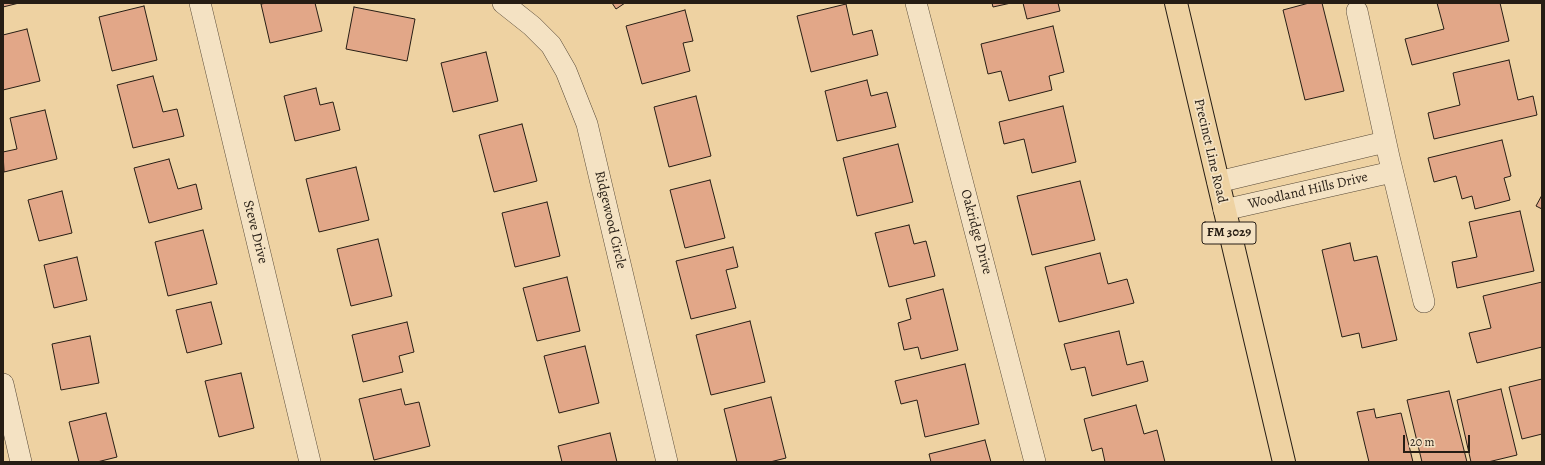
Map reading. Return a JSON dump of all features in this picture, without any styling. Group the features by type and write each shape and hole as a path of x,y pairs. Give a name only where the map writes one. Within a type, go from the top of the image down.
{"main road":[{"name":"Precinct Line Road","path":"1176,3 1284,462"}],"street":[{"name":"Steve Drive","path":"200,3 310,462"},
{"name":"Ridgewood Circle","path":"503,3 532,26 551,45 566,71 587,124 667,462"},
{"name":"Oakridge Drive","path":"916,3 1035,462"},
{"path":"1357,11 1385,142 1424,302"},
{"path":"1218,182 1385,142"},
{"name":"Woodland Hills Drive","path":"1224,210 1392,172"},
{"path":"3,384 22,462"}],"building":[{"path":"3,3 19,3 3,7"},
{"path":"315,3 322,31 270,43 261,4"},
{"path":"612,3 625,3 616,9"},
{"path":"992,3 1011,3 993,7"},
{"path":"1023,3 1058,3 1060,11 1027,19"},
{"path":"1309,3 1322,3 1344,91 1305,100 1283,10"},
{"path":"1437,3 1500,3 1509,41 1412,65 1405,39 1444,29"},
{"path":"846,4 853,35 872,30 878,55 811,72 797,16"},
{"path":"144,6 157,60 112,71 99,17"},
{"path":"354,7 415,19 407,61 346,49"},
{"path":"685,10 693,41 683,43 690,71 642,84 626,26"},
{"path":"1053,26 1064,72 1049,76 1052,90 1009,101 1001,71 988,74 981,44"},
{"path":"27,29 40,81 3,90 3,35"},
{"path":"486,52 498,101 453,112 441,63"},
{"path":"1509,60 1518,100 1533,96 1537,115 1434,139 1428,113 1460,105 1453,73"},
{"path":"153,76 163,112 177,109 184,136 133,148 117,85"},
{"path":"867,80 871,96 887,92 896,127 837,141 825,91"},
{"path":"316,88 320,105 333,102 340,130 295,141 284,96"},
{"path":"696,96 711,156 669,167 654,107"},
{"path":"1063,106 1076,162 1032,173 1024,139 1004,144 999,122"},
{"path":"45,110 57,159 4,172 3,152 17,149 10,118"},
{"path":"522,124 537,181 494,192 479,135"},
{"path":"1502,140 1511,176 1504,178 1510,200 1475,209 1472,196 1462,199 1456,176 1434,182 1428,158"},
{"path":"898,144 913,202 857,216 843,158"},
{"path":"169,159 178,189 196,184 202,209 149,223 134,168"},
{"path":"356,167 369,220 319,232 306,179"},
{"path":"710,180 725,238 685,248 670,190"},
{"path":"1080,181 1095,240 1032,255 1017,196"},
{"path":"62,191 72,233 39,241 28,200"},
{"path":"1542,195 1542,209 1536,206"},
{"path":"547,202 560,256 515,267 502,213"},
{"path":"1520,211 1534,271 1457,288 1452,262 1477,257 1469,222"},
{"path":"909,225 914,244 926,241 935,276 889,287 875,233"},
{"path":"203,230 217,284 168,296 155,242"},
{"path":"378,239 392,296 351,306 337,249"},
{"path":"1350,243 1354,261 1377,256 1397,340 1362,348 1359,333 1342,337 1322,250"},
{"path":"733,247 738,267 726,270 736,308 691,319 676,261"},
{"path":"1100,253 1108,284 1127,279 1134,303 1059,322 1045,267"},
{"path":"77,257 87,300 54,308 44,265"},
{"path":"567,277 580,331 537,341 523,288"},
{"path":"1542,282 1542,347 1477,363 1469,333 1491,328 1483,296"},
{"path":"943,289 958,350 921,359 918,347 904,350 898,323 911,319 906,299"},
{"path":"211,302 222,344 187,353 176,310"},
{"path":"750,321 765,382 711,395 696,335"},
{"path":"407,322 414,352 399,356 403,372 363,382 352,335"},
{"path":"1119,331 1127,365 1143,361 1148,381 1092,396 1085,367 1071,370 1064,344"},
{"path":"90,336 99,383 61,390 52,344"},
{"path":"585,346 599,403 559,413 544,356"},
{"path":"965,364 979,424 925,437 917,400 901,404 895,381"},
{"path":"241,373 254,428 219,437 205,381"},
{"path":"1542,379 1542,434 1522,439 1509,387"},
{"path":"401,389 405,405 419,402 430,446 374,460 359,399"},
{"path":"1501,389 1517,455 1488,462 1471,462 1457,400"},
{"path":"1449,391 1467,462 1422,462 1407,400"},
{"path":"771,397 786,458 770,462 737,462 724,409"},
{"path":"1136,405 1144,434 1157,430 1165,462 1105,462 1102,448 1092,451 1084,419"},
{"path":"1374,409 1376,418 1401,413 1413,462 1369,462 1357,412"},
{"path":"106,413 117,457 97,462 79,462 69,422"},
{"path":"610,433 617,462 562,462 558,446"},
{"path":"985,440 991,462 931,462 929,454"}]}
